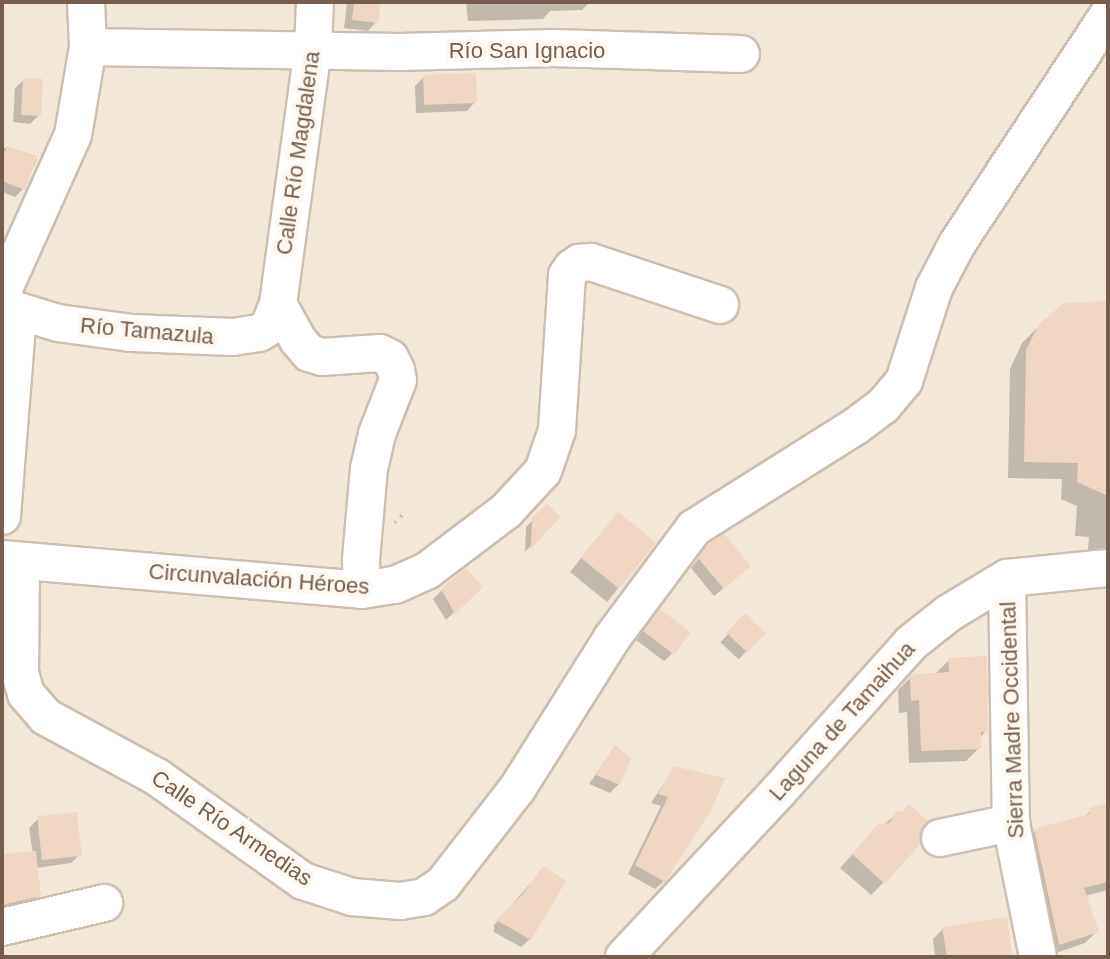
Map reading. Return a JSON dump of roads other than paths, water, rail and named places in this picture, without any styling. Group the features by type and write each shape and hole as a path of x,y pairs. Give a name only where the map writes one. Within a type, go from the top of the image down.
{"street":[{"path":"2,516 7,304 73,135 88,47 86,2"},
{"name":"Calle Río Magdalena","path":"278,304 313,49 315,2"},
{"name":"Calle Río Armedias","path":"11,560 20,673 26,694 46,717 157,777 303,881 352,897 400,901 424,897 443,884 517,789 612,638 694,528 856,426 883,406 904,381 934,288 957,244 1108,15"},
{"name":"Río San Ignacio","path":"88,47 399,52 553,48 741,54"},
{"name":"Circunvalación Héroes","path":"11,560 362,590 395,585 428,570 506,511 543,471 557,430 567,275 572,268 579,263 591,262 720,305"},
{"name":"Río Tamazula","path":"7,304 58,323 132,333 233,337 259,333 269,327 278,304"},
{"path":"278,304 309,353 322,357 380,353 390,358 396,370 398,380 377,434 369,468 361,560 362,590"},
{"name":"Laguna de Tamaihua","path":"624,957 911,643 949,613 1007,578 1108,568"},
{"name":"Sierra Madre Occidental","path":"1007,578 1011,823 1038,957"},
{"path":"940,838 1011,823"},
{"path":"2,927 104,903"}]}
